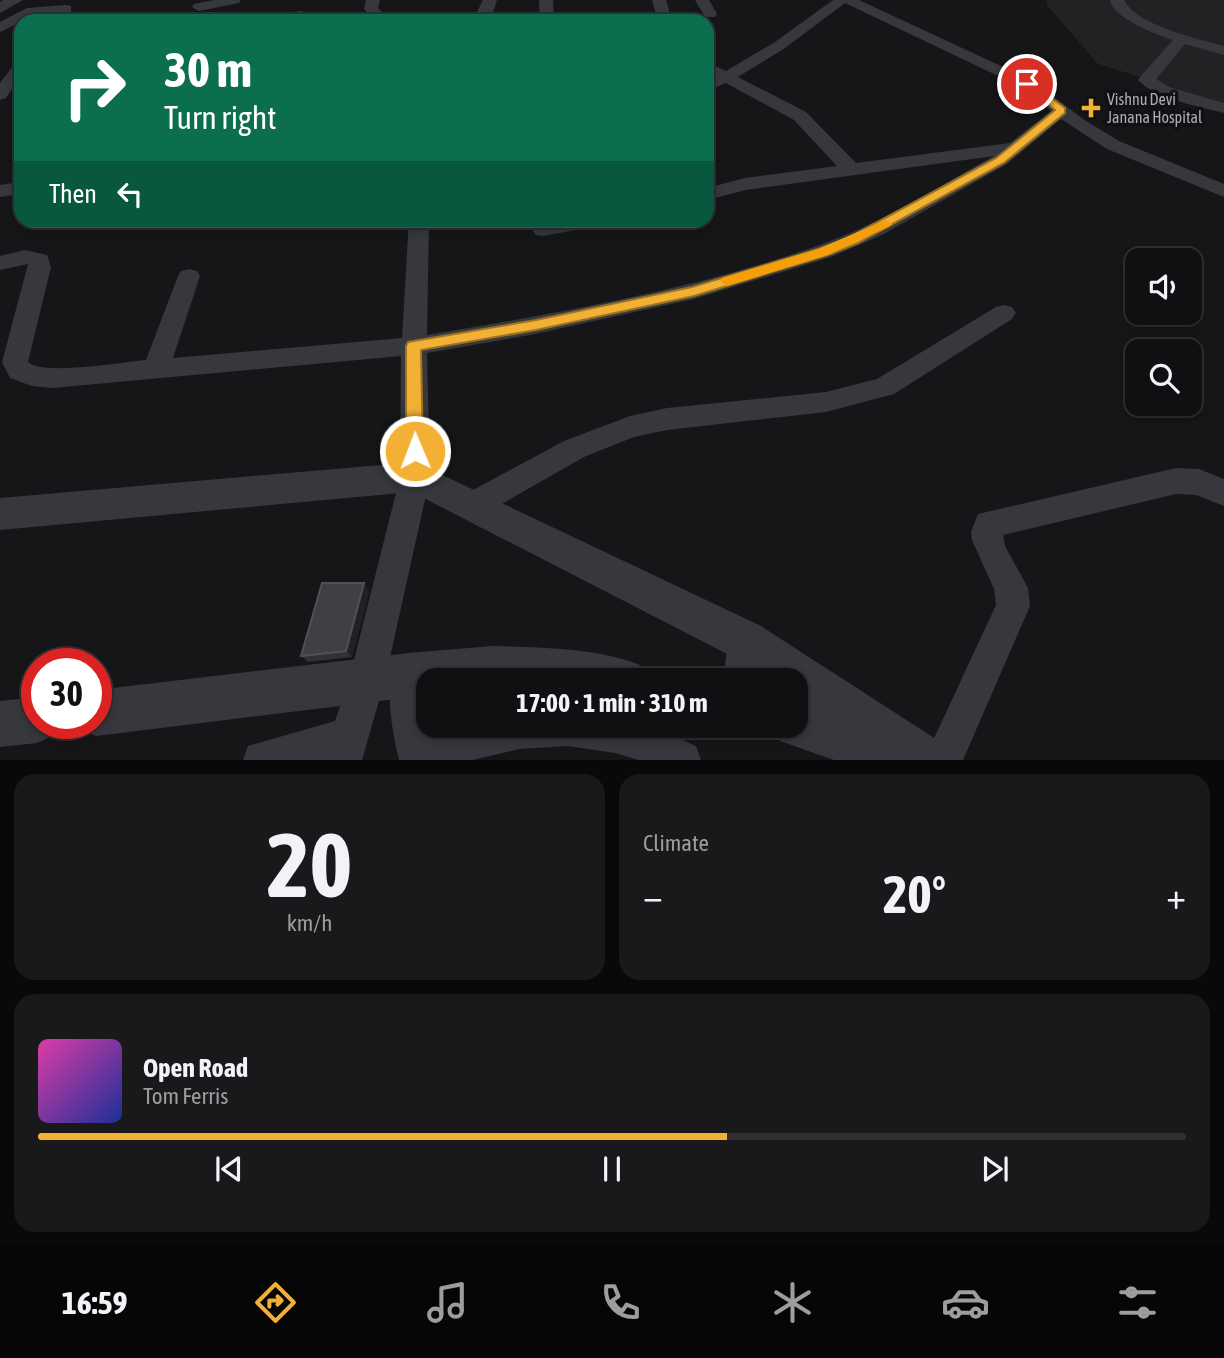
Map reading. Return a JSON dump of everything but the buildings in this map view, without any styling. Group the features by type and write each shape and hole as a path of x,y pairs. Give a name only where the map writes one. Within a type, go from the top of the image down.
{"street":[{"path":"0,8 15,0"},
{"path":"199,7 234,0"},
{"path":"702,0 710,14"},
{"path":"714,84 806,28 841,0"},
{"path":"848,0 1004,72 1040,92 1113,145 1224,191"},
{"path":"1117,0 1117,4 1128,15 1182,39 1224,51"},
{"path":"26,14 71,5"},
{"path":"1182,39 1146,80 1164,90 1224,108"},
{"path":"714,71 800,116 850,169"},
{"path":"0,95 14,75"},
{"path":"0,262 23,257 35,257 39,260 40,267 15,362 19,372 32,376 52,378 414,346 627,306 704,288 823,252 875,230 1020,146 1062,110"},
{"path":"714,192 745,184 1020,146"},
{"path":"262,760 346,748 388,678 415,477 414,346 419,228"},
{"path":"543,230 554,228"},
{"path":"156,369 189,276"},
{"path":"473,505 574,449 601,436 630,427 667,419 826,402 885,387 1004,313"},
{"path":"0,514 415,477 746,641 925,760"},
{"path":"943,760 1013,606 1011,589 991,551 986,531 989,524 1176,481 1199,482 1224,493"},
{"path":"743,668 746,641"},
{"path":"112,711 416,675"},
{"path":"388,678 411,728 419,759 495,734 542,726 590,727 653,743 682,760"},
{"path":"0,724 21,722"},
{"path":"808,729 910,760"}],"shaded area":[{"path":"1047,0 1224,0 1224,103 1098,64 1047,5"}],"slow traffic":[{"path":"727,281 823,252 853,241 886,224"}],"place":[{"name":"Vishnu Devi Janana Hospital","path":"1091,108"}],"route":[{"path":"415,451 414,346 536,325 694,291 853,241 1000,160 1062,110 1027,84"}]}
